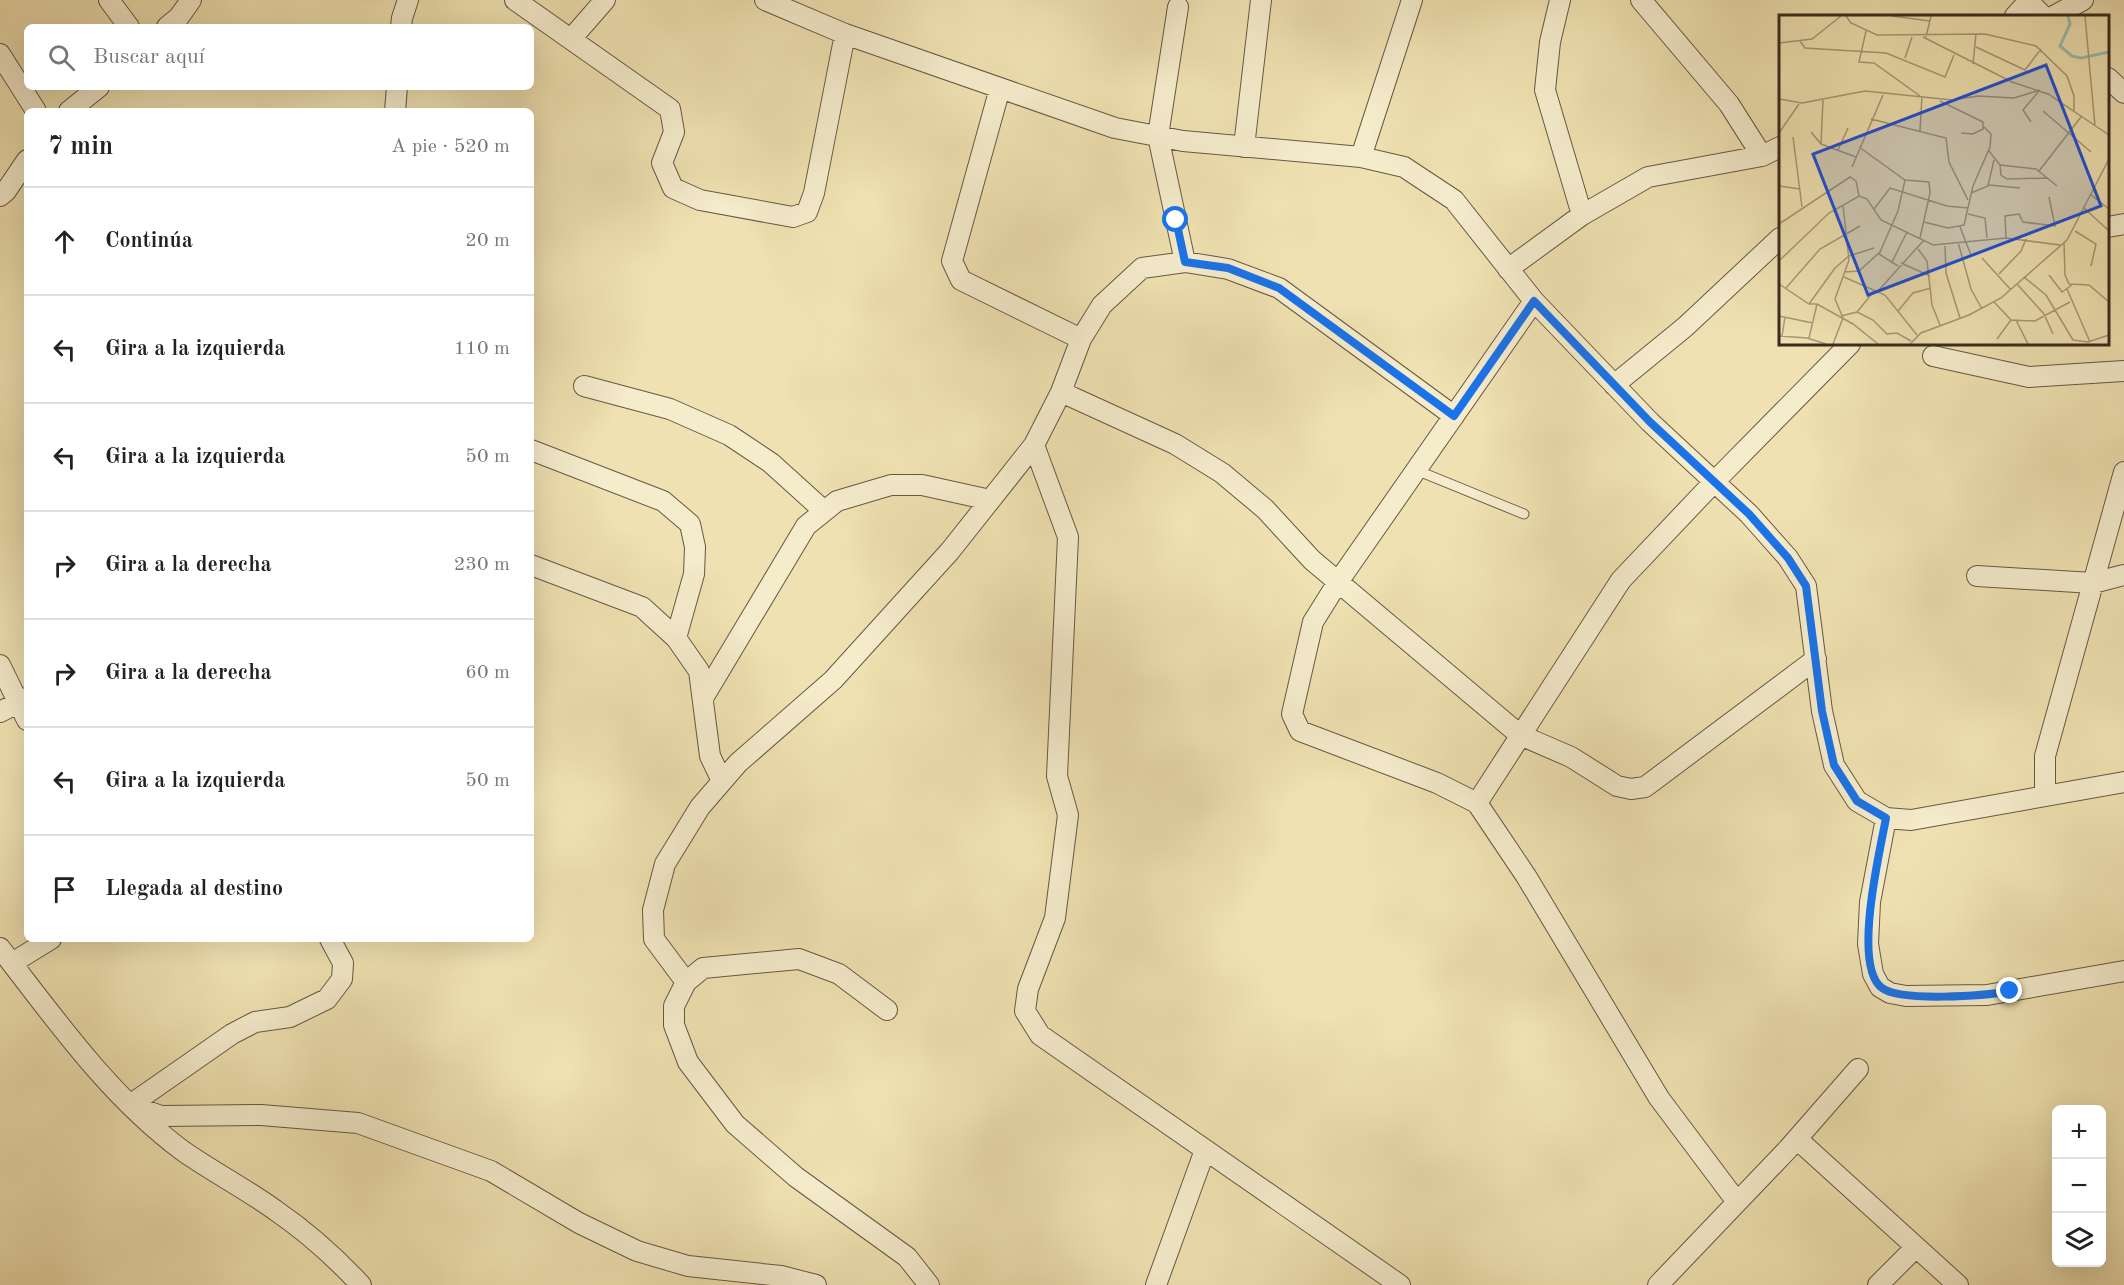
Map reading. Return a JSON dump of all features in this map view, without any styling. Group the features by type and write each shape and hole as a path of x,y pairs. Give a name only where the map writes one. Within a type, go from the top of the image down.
{"street":[{"path":"109,0 127,24"},
{"path":"170,24 191,0"},
{"path":"401,24 408,0"},
{"path":"515,0 670,109 674,132 662,163 673,188 700,200 793,217 807,212 814,193 845,34"},
{"path":"571,39 605,0"},
{"path":"765,0 845,34 1115,128 1183,141 1361,157 1404,167 1454,200 1534,301 1650,422 1749,514 1788,558 1806,586 1822,711 1834,765 1857,801 1886,818 1911,820 2124,782"},
{"path":"1244,147 1261,0"},
{"path":"1361,157 1412,0"},
{"path":"1560,0 1550,42 1545,90 1582,215"},
{"path":"1641,0 1729,104 1762,156"},
{"path":"2056,15 2083,0"},
{"path":"2015,15 2027,1 2042,15"},
{"path":"1178,7 1158,136 1185,262"},
{"path":"0,54 34,108"},
{"path":"2109,79 2124,93"},
{"path":"1000,88 952,261 960,280 1081,339"},
{"path":"73,108 95,90"},
{"path":"395,108 397,90"},
{"path":"1508,269 1582,215 1648,177 1762,156 1779,148"},
{"path":"0,196 24,164"},
{"path":"2109,227 2124,224"},
{"path":"1614,385 1685,327 1779,239"},
{"path":"686,982 654,939 653,910 665,864 700,807 738,763 834,680 950,551 1034,445 1061,392 1081,339 1102,305 1142,268 1185,262 1228,268 1279,288 1454,416"},
{"path":"1534,301 1338,582 1313,622 1292,714 1300,731 1437,783 1477,803 1526,876 1659,1098 1737,1202"},
{"path":"1477,803 1620,580 1849,345"},
{"path":"1933,356 2030,377 2124,371"},
{"path":"584,386 670,409 729,435 771,464 824,511"},
{"path":"1061,392 1175,444 1222,472 1265,509 1312,560 1520,735 1571,757 1617,786 1631,789 1645,787 1815,659"},
{"path":"1034,445 1068,537 1057,776 1068,814 1055,918 1028,989 1025,1011 1040,1035 1400,1285"},
{"path":"534,451 663,501 690,524 695,547 694,574 676,638"},
{"path":"2045,796 2045,756 2124,472"},
{"path":"702,698 806,526 837,501 891,485 922,484 990,500"},
{"path":"534,566 642,607 676,638 699,671 710,756 722,782"},
{"path":"1977,576 2093,583 2124,575"},
{"path":"0,665 18,708"},
{"path":"1886,818 1870,902 1868,944 1873,974 1880,987 1890,993 1906,996 1987,995 2124,971"},
{"path":"43,942 6,955 80,1051 129,1105 183,1150 276,1210 331,1253 361,1285"},
{"path":"129,1105 232,1034 255,1022 290,1017 327,999 342,979 343,963 332,942"},
{"path":"887,1010 839,974 799,959 703,968 686,982 674,1006 674,1025 688,1062 735,1124 796,1177 907,1257 929,1285"},
{"path":"1658,1285 1797,1139 1858,1068"},
{"path":"129,1105 161,1116 261,1115 358,1123 491,1170 579,1223 637,1251 688,1266 781,1276 816,1285"},
{"path":"1797,1139 1958,1285"},
{"path":"1156,1285 1205,1150"},
{"path":"1878,1285 1916,1246"}],"lane":[{"path":"1416,470 1524,514"}],"route":[{"path":"1176,220 1185,262 1228,268 1279,288 1454,416 1534,301 1650,422 1749,514 1788,558 1806,586 1822,711 1834,765 1857,801 1886,818 1870,902 1868,944 1873,974 1880,987 1890,993 1906,996 1987,995 2010,991"}]}
